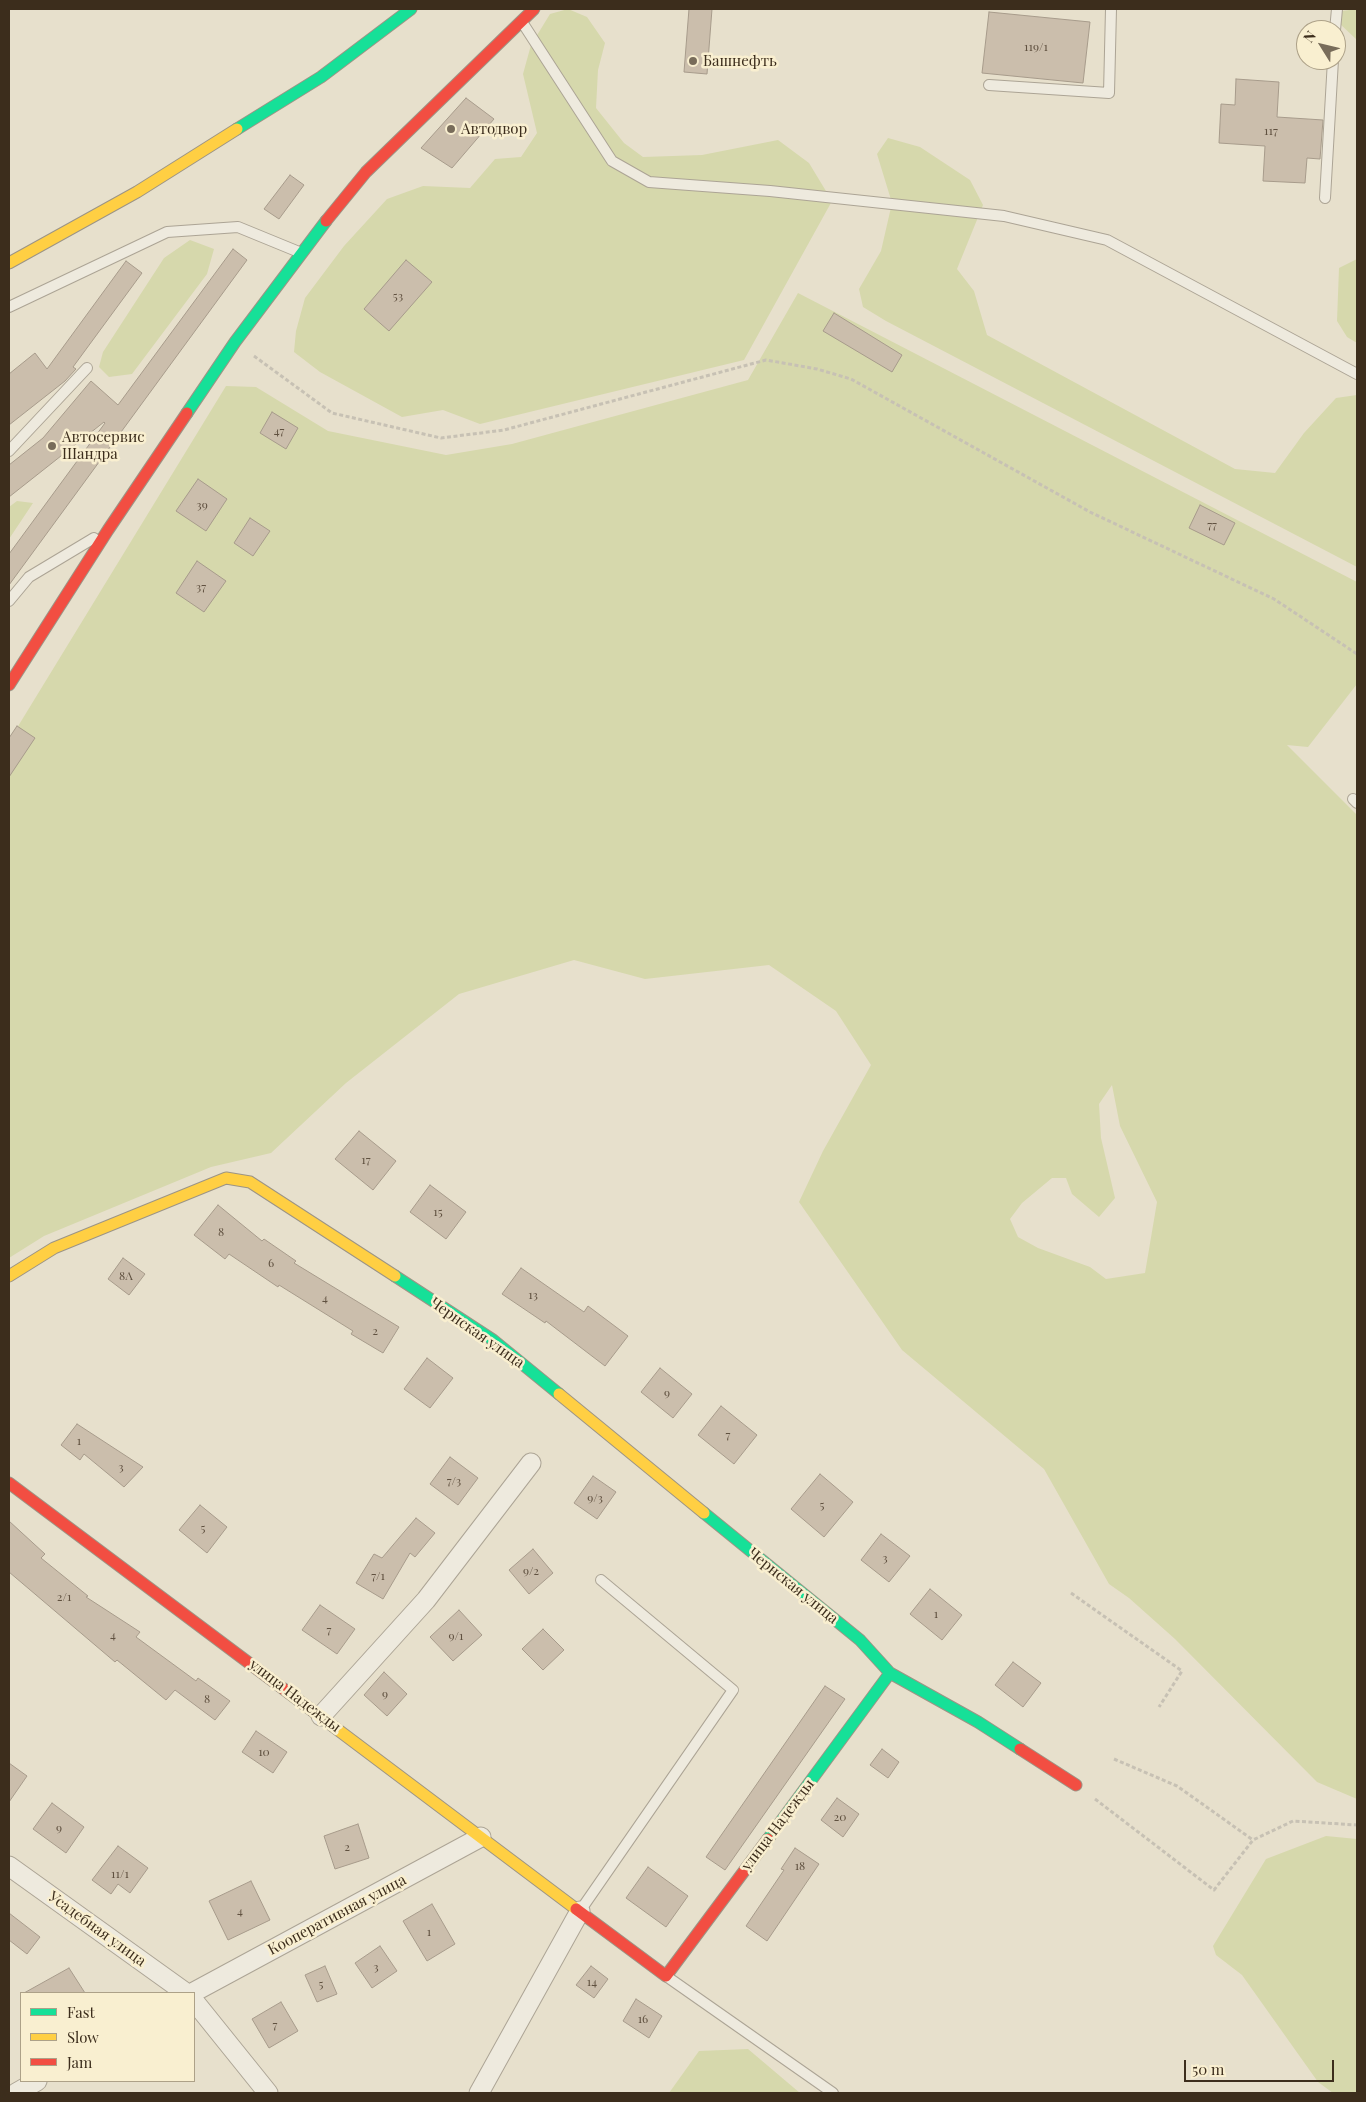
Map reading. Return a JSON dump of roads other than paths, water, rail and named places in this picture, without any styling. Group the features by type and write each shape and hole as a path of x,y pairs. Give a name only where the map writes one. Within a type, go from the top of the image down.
{"street":[{"path":"9,263 137,192 321,77 411,9"},
{"path":"9,685 108,530 235,342 300,252 366,172 534,9"},
{"name":"Чернская улица","path":"9,1276 54,1248 226,1178 250,1182 493,1340 860,1640 890,1673 978,1722 1076,1785"},
{"path":"322,1716 426,1600 531,1463"},
{"name":"улица Надежды","path":"9,1483 666,1976 890,1673"},
{"name":"Кооперативная улица","path":"194,1992 481,1837"},
{"name":"Усадебная улица","path":"9,1866 185,1992"},
{"path":"479,2093 580,1911"},
{"path":"195,2002 268,2093"},
{"path":"16,2093 36,2082"}],"lane":[{"path":"989,85 1109,93 1111,9"},
{"path":"522,21 612,161 650,182 770,191 1004,216 1107,240 1357,374"},
{"path":"1324,198 1332,70"},
{"path":"9,307 167,232 238,227 300,252"},
{"path":"9,451 87,368"},
{"path":"9,601 29,577 108,530"},
{"path":"580,1911 732,1690 601,1580"},
{"path":"666,1976 833,2093"}],"place":[{"name":"Башнефть","path":"693,61"},
{"name":"Автодвор","path":"451,129"},
{"name":"Автосервис Шандра","path":"52,446"}]}
